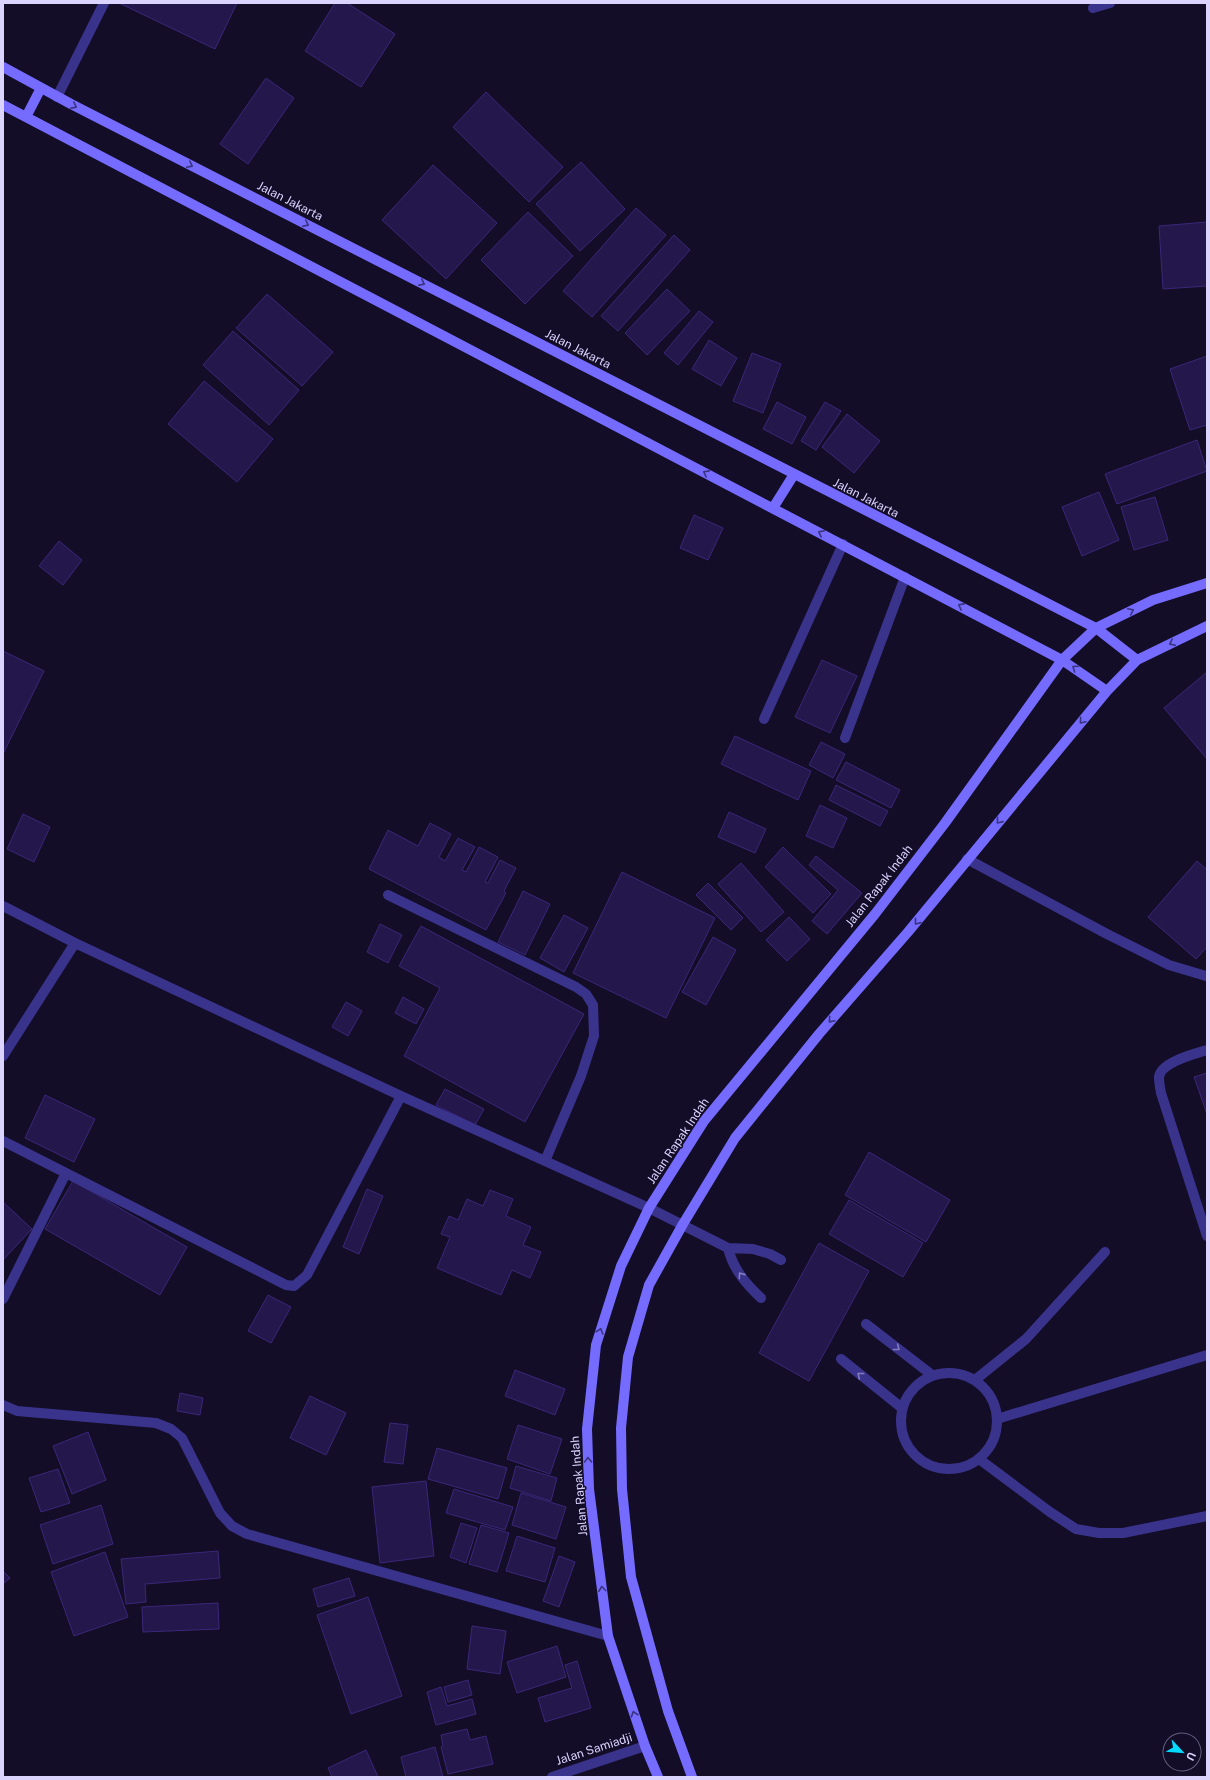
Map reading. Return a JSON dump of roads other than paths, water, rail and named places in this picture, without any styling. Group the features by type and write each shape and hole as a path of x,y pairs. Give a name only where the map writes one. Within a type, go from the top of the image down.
{"main road":[{"name":"Jalan Jakarta","path":"3,67 57,97 552,350 793,476 1096,628 1137,660"},
{"path":"26,117 41,88"},
{"path":"3,105 1062,660 1107,691"},
{"path":"773,508 793,476"},
{"name":"Jalan Rapak Indah","path":"658,1777 645,1746 608,1636 589,1489 587,1429 596,1345 621,1266 649,1208 704,1121 875,914 945,823 1062,660 1096,628 1153,600 1207,583"},
{"path":"692,1777 668,1711 631,1577 622,1489 621,1428 628,1357 650,1285 683,1224 735,1138 819,1034 908,932 1107,691 1137,660 1207,626"}],"street":[{"path":"57,97 104,3"},
{"path":"1093,8 1110,3"},
{"path":"764,719 843,544"},
{"path":"845,738 905,577"},
{"path":"967,859 1107,934 1169,965 1206,976"},
{"path":"388,895 576,987 586,994 593,1005 594,1036 581,1076 545,1161"},
{"path":"3,906 75,943 401,1096 649,1208 728,1248 753,1249 770,1254 781,1260"},
{"path":"3,1056 75,943"},
{"path":"1207,1050 1166,1066 1159,1076 1161,1093 1207,1236"},
{"path":"3,1141 286,1285 294,1286 307,1275 401,1096"},
{"path":"3,1299 66,1174"},
{"path":"728,1248 731,1261 743,1279 761,1298"},
{"path":"975,1380 1026,1339 1105,1252"},
{"path":"866,1324 932,1375"},
{"path":"997,1419 1207,1354"},
{"path":"841,1359 902,1408"},
{"path":"947,1372 962,1374 975,1380 986,1390 994,1404 997,1419 995,1434 989,1448 978,1459 965,1466 950,1469 935,1468 922,1462 911,1451 903,1438 900,1423 902,1408 908,1394 919,1383 932,1375 947,1372"},
{"path":"3,1405 17,1412 156,1423 171,1428 182,1438 220,1513 232,1526 246,1534 608,1636"},
{"path":"978,1459 1050,1512 1076,1529 1099,1533 1123,1533 1207,1516"},
{"name":"Jalan Samiadji","path":"552,1777 645,1746"}]}
